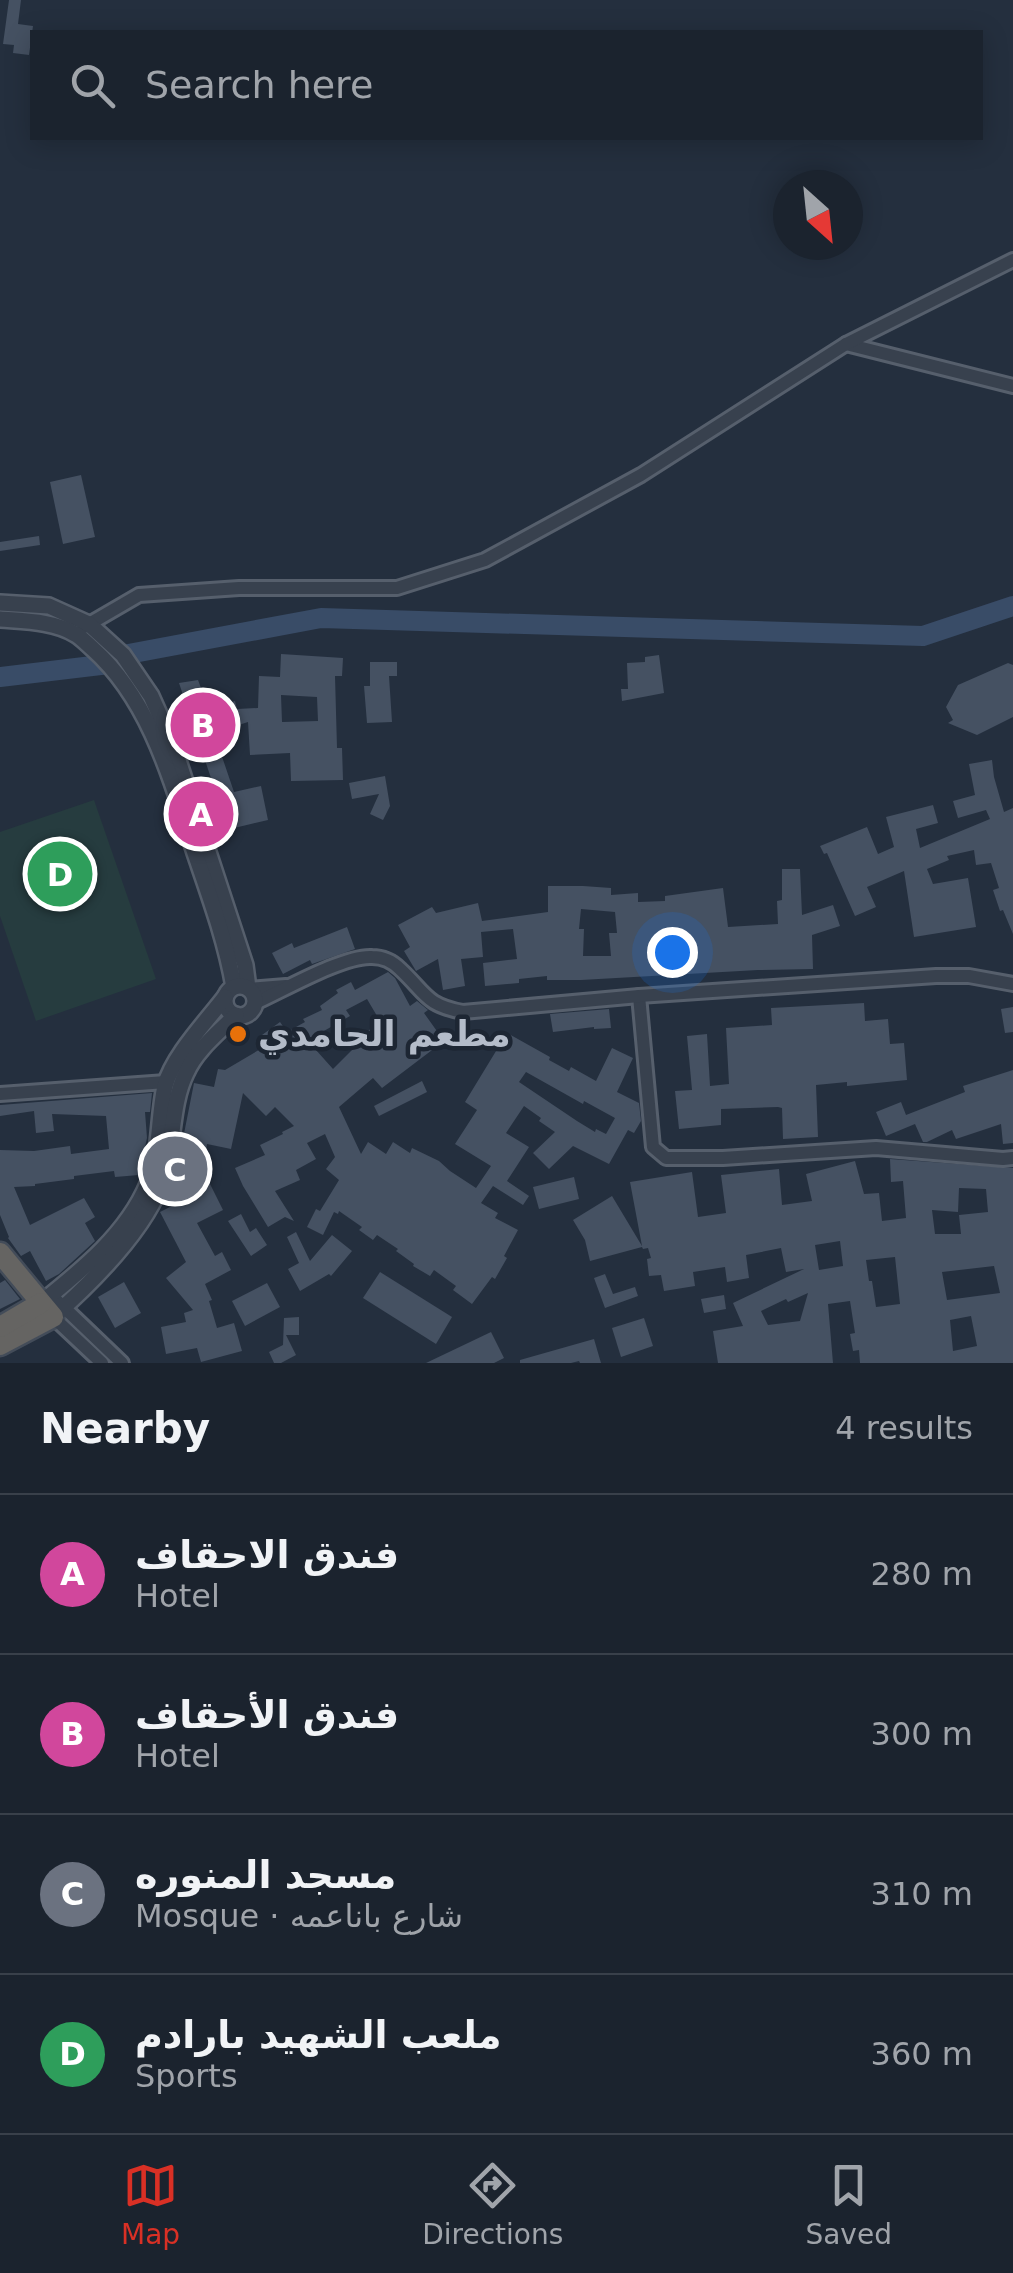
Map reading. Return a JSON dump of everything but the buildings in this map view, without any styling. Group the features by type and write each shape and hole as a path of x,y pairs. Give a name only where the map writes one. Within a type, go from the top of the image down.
{"highway":[{"path":"0,1253 52,1306 6,1336"}],"street":[{"path":"0,620 82,629 138,595 238,588 398,588 485,560 641,475 846,344 1013,260"},
{"path":"846,344 1013,386"},
{"path":"0,603 50,606 82,629 137,702 201,850 248,1014 236,1015 202,1049 186,1073 166,1168 152,1203 113,1257 52,1306"},
{"path":"52,1306 108,1243 141,1198 153,1171 166,1082 196,1034 242,993 288,986 368,956 394,964 432,1002 463,1012 936,976 969,976 1013,984"},
{"path":"639,996 654,1147 666,1158 876,1148 1013,1158"},
{"path":"0,1094 166,1082"},
{"path":"52,1306 102,1363"},
{"path":"52,1306 122,1363"},
{"path":"0,1356 6,1336"}],"green space":[{"path":"94,800 156,979 36,1021 0,916 0,832"}],"waterway":[{"path":"0,677 109,664 123,655 321,618 923,636 1013,606"}],"place":[{"name":"فندق الأحقاف","path":"203,725"},
{"name":"فندق الاحقاف","path":"201,814"},
{"name":"ملعب الشهيد بارادم","path":"60,874"},
{"name":"مطعم الحامدي","path":"238,1034"},
{"name":"مسجد المنوره","path":"175,1169"}]}
